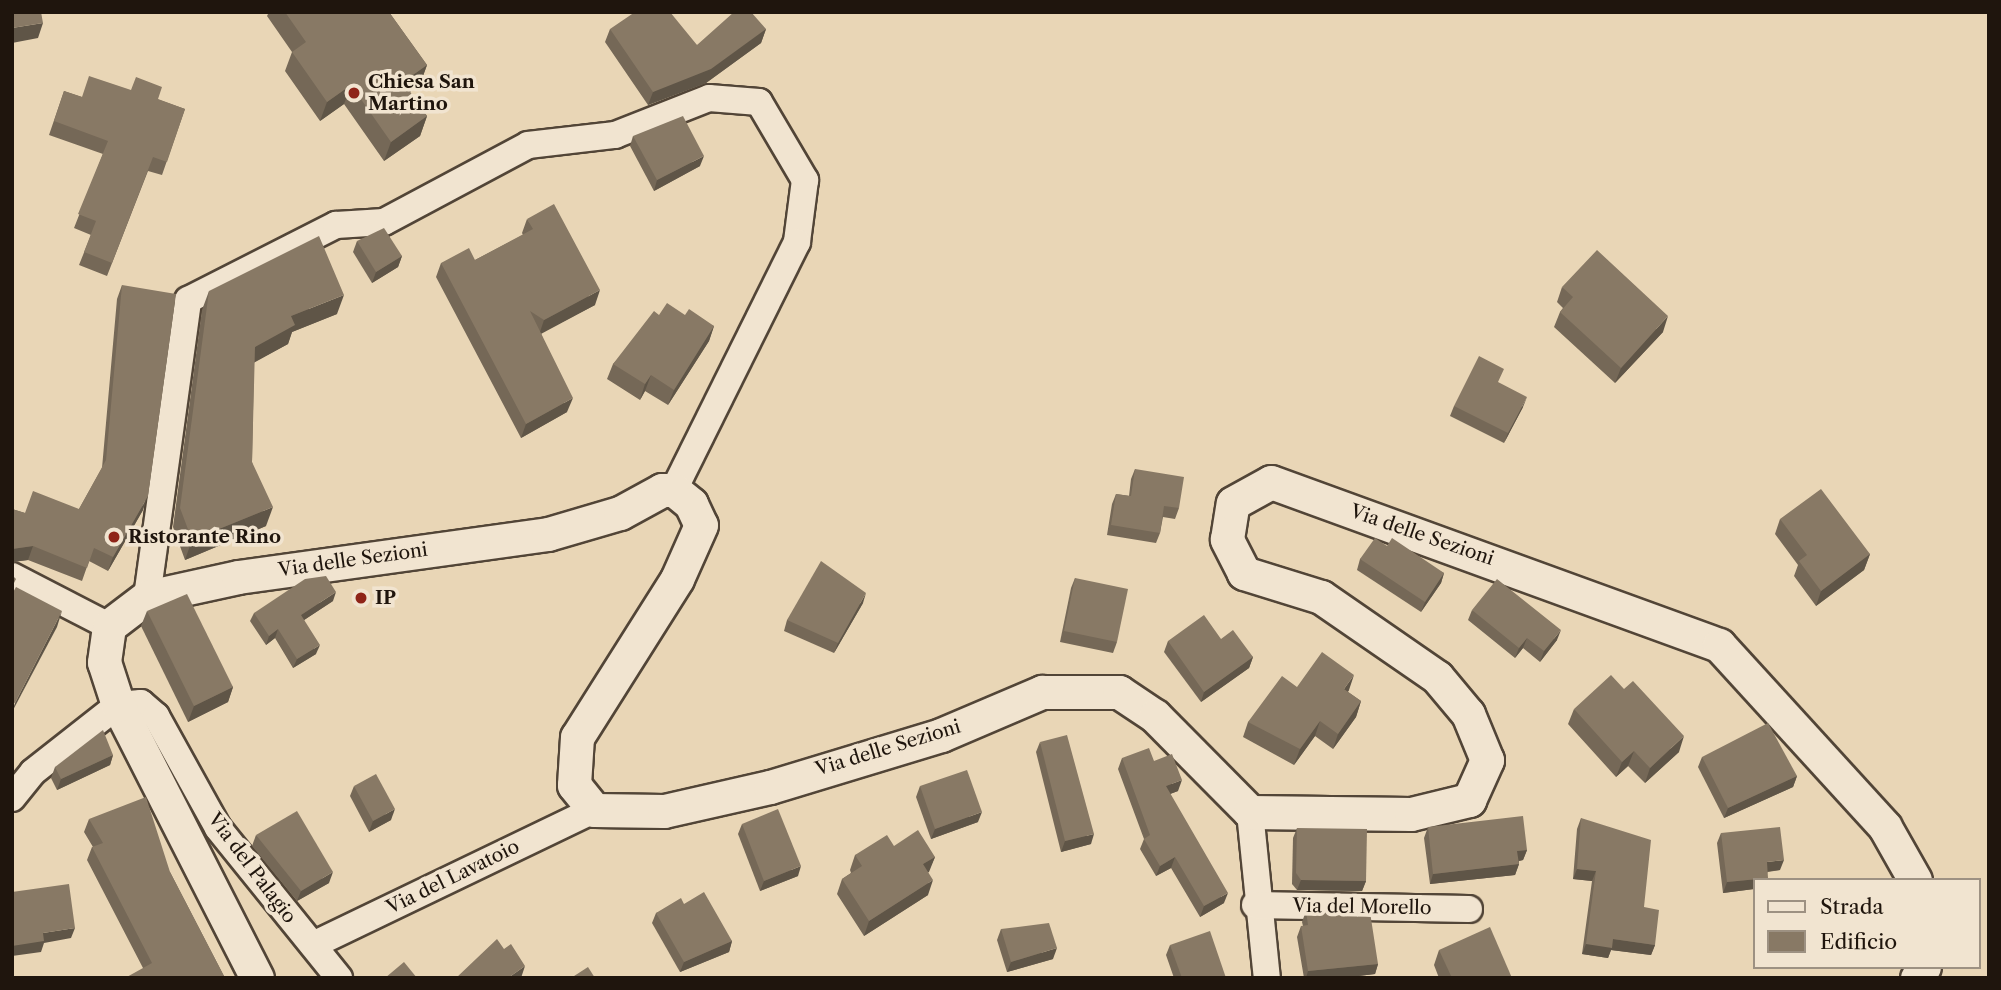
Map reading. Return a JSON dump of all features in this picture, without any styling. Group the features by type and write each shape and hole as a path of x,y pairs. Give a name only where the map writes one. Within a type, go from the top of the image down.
{"street":[{"path":"147,597 188,300 337,225 384,222 528,145 615,135 709,97 759,102 805,180 797,242 674,490 691,504 701,525 677,579 577,737 573,785 594,810"},
{"name":"Via delle Sezioni","path":"594,810 685,808 942,735 1042,692 1119,692 1155,716 1251,812 1411,814 1469,800 1487,760 1468,714 1437,677 1321,597 1244,573 1227,539 1233,503 1271,482 1720,645 1885,827 1914,878"},
{"name":"Via delle Sezioni","path":"109,626 147,597 238,577 548,534 674,490"},
{"path":"12,576 109,626 104,662 118,705 257,978"},
{"name":"Via del Palagio","path":"118,705 141,703 156,716 218,828 339,978"},
{"path":"12,798 33,772 118,705"},
{"name":"Via del Lavatoio","path":"313,945 594,810"},
{"path":"1251,812 1255,905 1267,978"},
{"name":"Via del Morello","path":"1255,905 1469,909"}],"building":[{"path":"12,12 41,12 43,23 12,28"},
{"name":"Chiesa San Martino","path":"285,12 389,12 427,65 403,82 427,116 391,142 351,85 327,102 292,52 306,42"},
{"path":"635,12 670,12 697,45 734,12 751,12 766,29 711,69 653,92 610,29"},
{"path":"89,76 131,90 136,77 162,87 158,99 185,109 167,162 153,157 112,263 84,252 96,221 78,214 108,141 54,121 64,91 82,97"},
{"path":"683,116 704,156 657,180 633,136"},
{"path":"554,204 600,290 544,320 530,311 573,398 526,424 441,263 469,248 475,260 533,229 527,219"},
{"path":"384,228 402,256 376,272 357,241"},
{"path":"319,236 344,295 291,316 295,325 255,347 252,462 273,507 192,540 180,508 209,291"},
{"path":"1597,250 1668,316 1621,368 1560,312 1573,297 1562,287"},
{"path":"122,285 176,294 148,496 113,557 94,548 87,568 33,546 12,549 12,509 25,513 33,491 79,509 106,460"},
{"path":"667,303 685,315 689,309 714,326 674,390 651,375 645,384 613,364 654,311 659,315"},
{"path":"1479,356 1504,369 1498,382 1527,397 1508,433 1454,406"},
{"path":"1135,469 1184,477 1179,508 1164,506 1160,533 1111,525 1116,494 1131,496"},
{"path":"1821,489 1870,554 1821,591 1799,561 1807,555 1780,519"},
{"path":"1375,538 1387,546 1392,538 1444,573 1425,602 1360,559"},
{"path":"821,561 866,593 838,643 787,620"},
{"path":"326,576 336,592 301,615 320,645 297,659 278,629 269,636 254,613 305,579"},
{"path":"1075,578 1128,589 1117,642 1064,631"},
{"path":"1497,579 1561,630 1544,651 1527,638 1519,648 1472,610"},
{"path":"16,587 62,611 15,703 12,702 12,594"},
{"path":"187,594 233,687 194,706 147,611"},
{"path":"1204,615 1221,639 1233,630 1253,657 1204,692 1168,641"},
{"path":"1322,652 1354,675 1344,689 1361,701 1338,734 1320,721 1300,749 1248,722 1282,676 1297,687"},
{"path":"1611,675 1624,689 1633,681 1684,736 1650,768 1634,751 1622,762 1574,709"},
{"path":"1768,723 1797,776 1728,808 1702,757"},
{"path":"103,730 113,755 61,779 55,767"},
{"path":"1067,735 1094,834 1065,841 1040,742"},
{"path":"1149,748 1154,761 1172,754 1182,780 1166,786 1228,893 1204,906 1175,857 1160,866 1144,839 1150,835 1122,758"},
{"path":"967,770 982,812 935,829 920,786"},
{"path":"376,774 395,809 373,821 354,786"},
{"path":"146,797 170,872 225,978 125,978 152,963 92,847 103,843 89,819"},
{"path":"778,809 801,866 764,881 742,824"},
{"path":"297,811 333,872 301,891 256,835"},
{"path":"1523,816 1527,850 1517,851 1519,864 1433,874 1428,827"},
{"path":"1581,818 1651,840 1644,907 1659,910 1655,945 1613,939 1612,948 1586,944 1596,871 1577,869"},
{"path":"1780,827 1784,860 1767,862 1768,878 1727,882 1721,833"},
{"path":"1297,828 1367,829 1366,881 1301,880 1296,873"},
{"path":"918,830 935,857 923,864 933,880 869,921 842,879 862,866 855,855 887,835 894,846"},
{"path":"69,884 75,928 43,933 44,941 12,946 12,892"},
{"path":"704,892 732,941 684,962 656,913 681,898 684,904"},
{"path":"1306,911 1370,912 1378,964 1308,971 1301,926 1308,925"},
{"path":"1049,923 1057,948 1011,962 1001,929"},
{"path":"1490,927 1512,978 1452,978 1439,950"},
{"path":"1210,931 1226,978 1182,978 1170,945"},
{"path":"497,939 504,949 511,944 525,966 508,978 456,978"},
{"path":"404,962 417,978 385,978"},
{"path":"588,967 595,978 571,978"}],"place":[{"name":"Chiesa San Martino","path":"354,93"},
{"name":"Ristorante Rino","path":"114,537"},
{"name":"IP","path":"361,598"}]}
